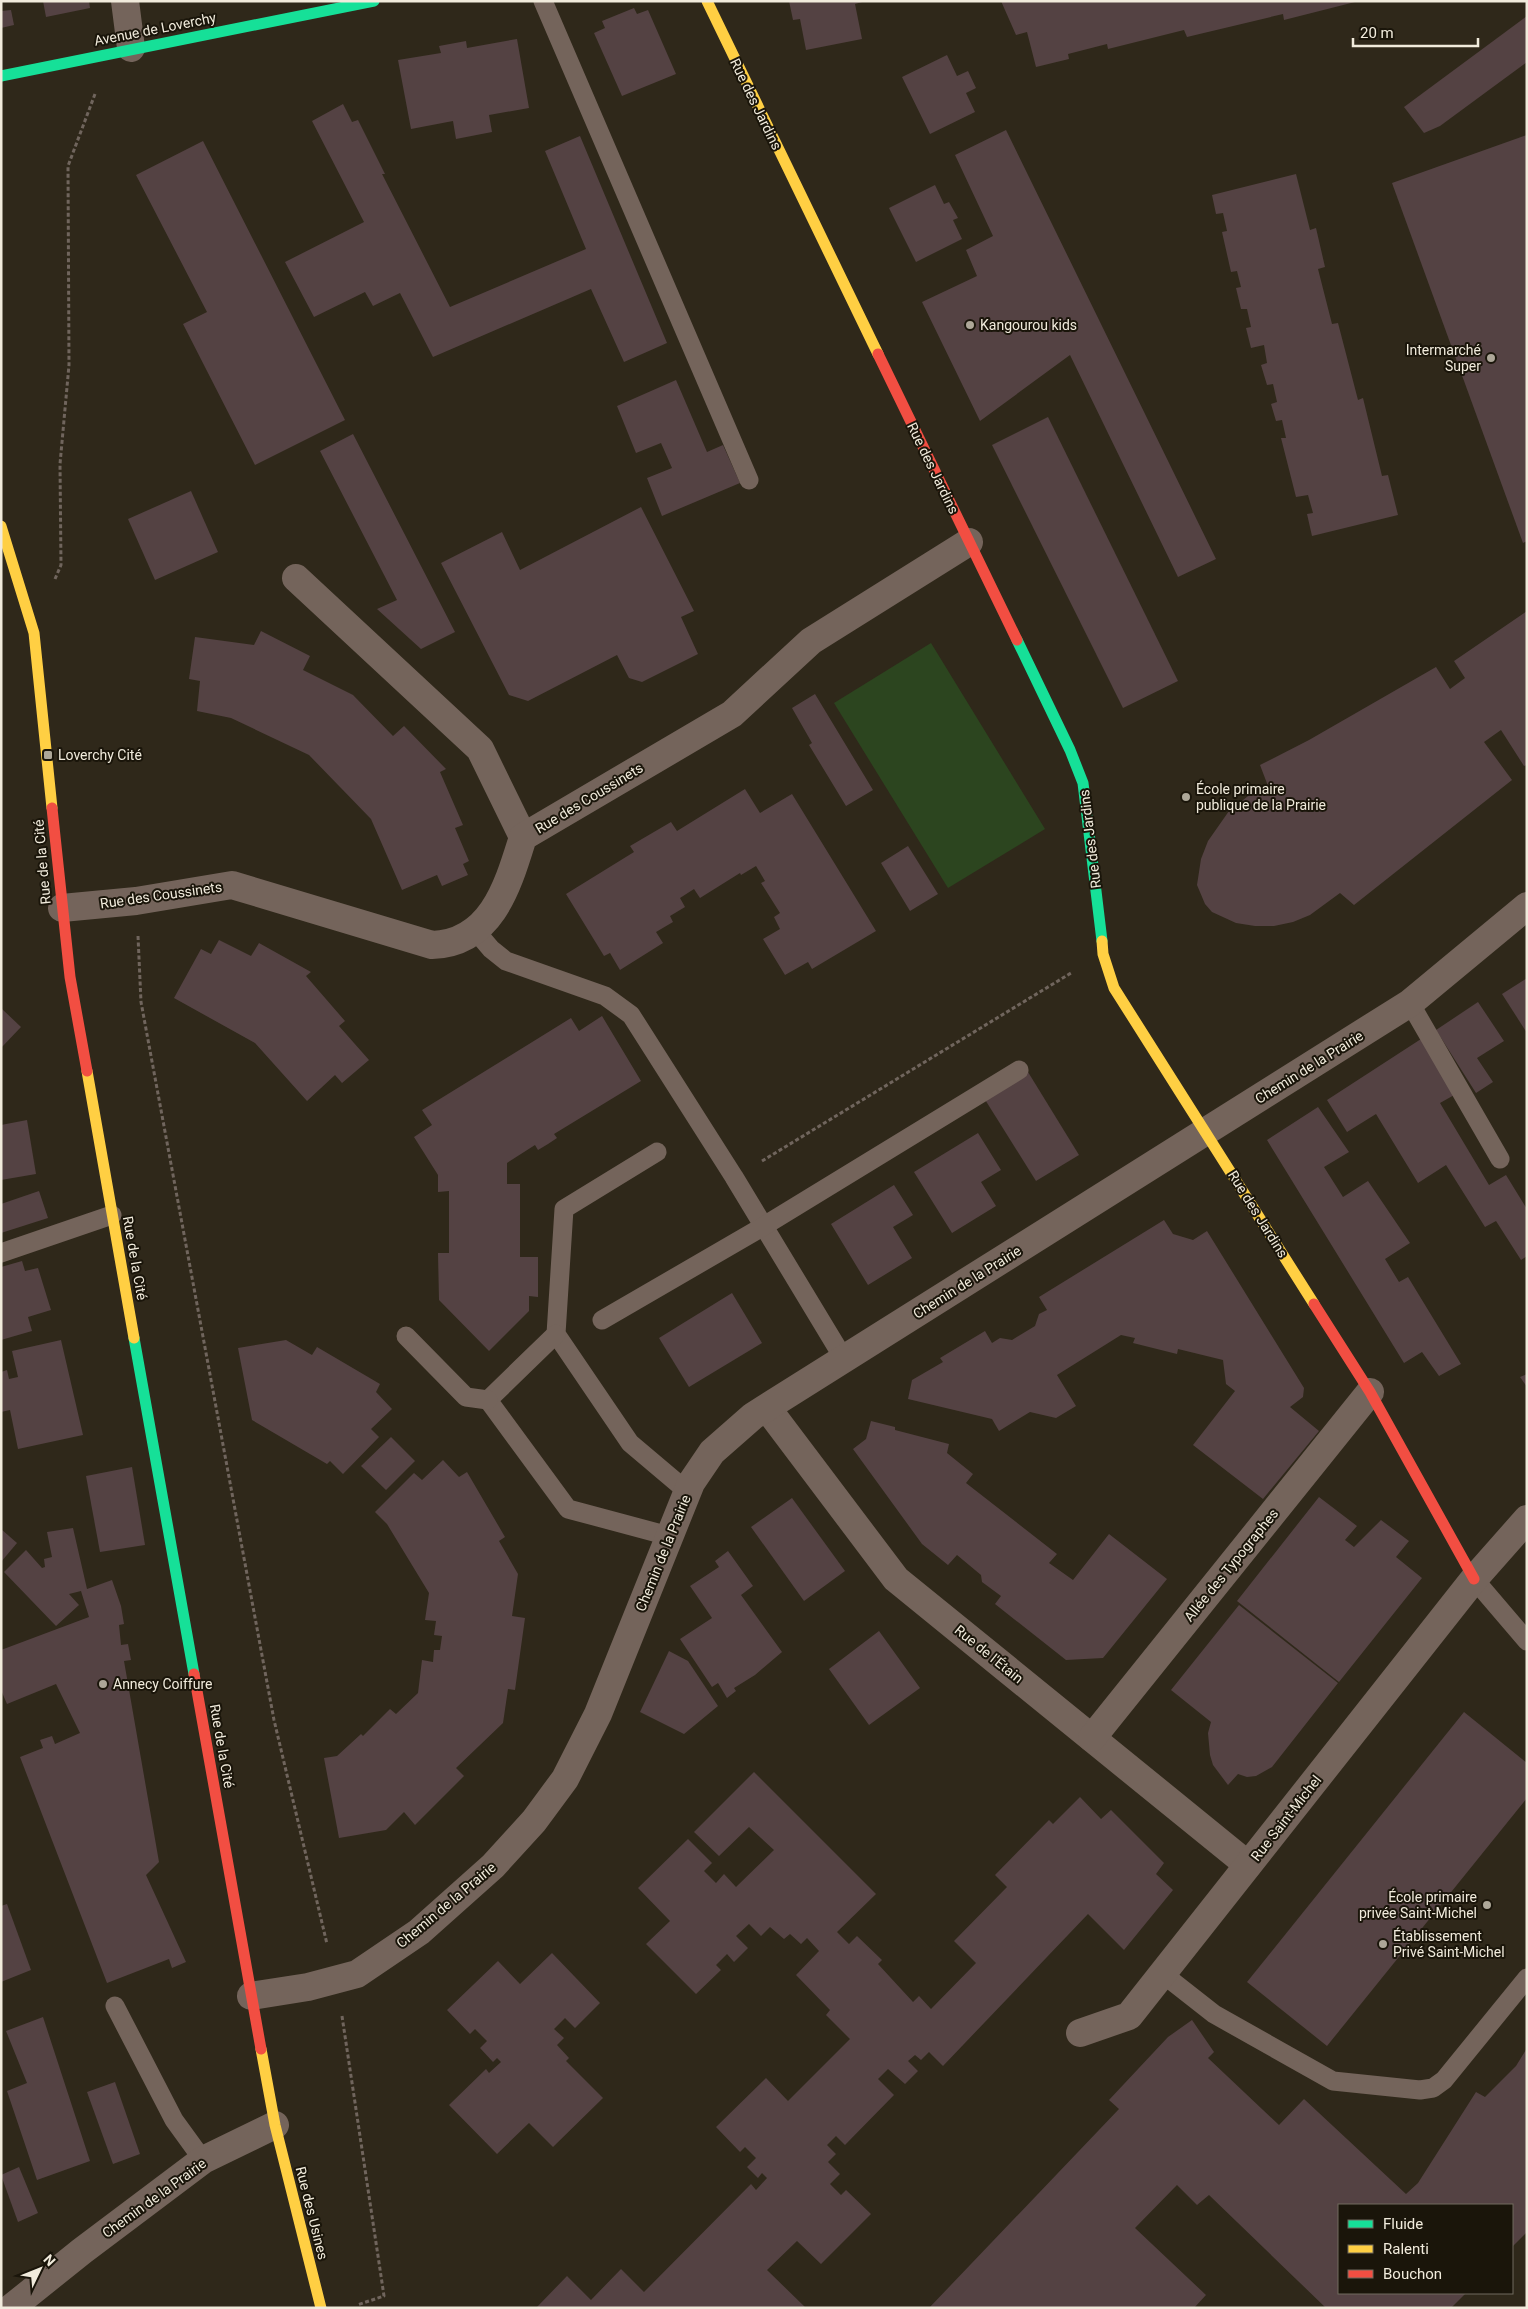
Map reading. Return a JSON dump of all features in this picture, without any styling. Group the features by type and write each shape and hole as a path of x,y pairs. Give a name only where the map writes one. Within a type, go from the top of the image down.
{"street":[{"path":"120,51 125,1"},
{"name":"Avenue de Loverchy","path":"1,76 374,1"},
{"name":"Rue des Jardins","path":"707,1 1070,750 1083,783 1103,954 1114,988 1370,1392 1474,1579"},
{"name":"Rue de la Cité","path":"1,526 34,633 70,977 251,1996"},
{"name":"Rue des Coussinets","path":"62,908 136,901 232,885 432,945 446,944 485,922 500,903 523,837 732,714 811,641 969,542"},
{"path":"296,578 480,749 523,837"},
{"name":"Chemin de la Prairie","path":"251,1996 308,1988 357,1974 419,1932 493,1866 534,1821 566,1779 598,1714 691,1483 712,1452 753,1416 1410,1004 1527,906"},
{"name":"Allée des Typographes","path":"1092,1738 1370,1392"},
{"name":"Rue de l'Étain","path":"767,1408 896,1579 1248,1865"},
{"path":"1474,1579 1527,1519"},
{"name":"Rue Saint-Michel","path":"1080,2033 1129,2016 1474,1579"},
{"path":"251,1996 275,2125"},
{"name":"Chemin de la Prairie","path":"12,2307 82,2251 203,2160 275,2125"},
{"name":"Rue des Usines","path":"275,2125 321,2308"}],"lane":[{"path":"543,1 749,480"},
{"path":"474,929 492,949 506,960 605,996 631,1015 734,1177 844,1359"},
{"path":"1410,1004 1500,1158"},
{"path":"602,1320 764,1226 1019,1070"},
{"path":"657,1152 564,1209 556,1334 630,1443 688,1492"},
{"path":"1,1253 112,1215"},
{"path":"488,1400 556,1334"},
{"path":"406,1336 466,1396 488,1400 568,1509 669,1536"},
{"path":"1474,1579 1527,1641"},
{"path":"1163,1974 1214,2014 1333,2081 1420,2090 1433,2088 1444,2080 1527,1978"},
{"path":"115,2006 174,2120 203,2160"}],"path":[{"path":"54,582 61,565 60,464 69,365 68,166 120,51"},
{"path":"136,901 143,1012 274,1720 329,1951"},
{"path":"734,1177 1103,954"},
{"path":"341,2008 384,2296 347,2308"}],"green space":[{"path":"931,643 1045,829 948,888 834,703"}],"building":[{"path":"43,1 89,1 90,8 46,17"},
{"path":"789,1 866,1 855,4 862,39 806,50 800,19 793,20"},
{"path":"1001,1 1355,2 1284,20 1283,14 1187,37 1184,30 1108,49 1107,44 1068,54 1069,59 1036,67 1027,32 1016,35"},
{"path":"634,8 637,14 648,10 676,74 622,96 594,33 605,28 602,21"},
{"path":"11,10 14,25 1,28 1,11"},
{"path":"1527,16 1527,62 1440,126 1424,133 1404,107"},
{"path":"517,39 529,108 489,115 492,132 456,139 453,121 411,129 398,60 441,53 439,46 466,41 467,48"},
{"path":"947,55 957,76 968,71 976,88 966,93 975,112 930,134 902,77"},
{"path":"343,104 352,122 358,120 385,174 382,174 450,307 586,249 545,151 580,136 667,343 624,362 591,289 433,357 400,293 373,306 365,292 314,317 285,262 364,222 312,121"},
{"path":"1006,130 1216,559 1178,577 1070,355 980,421 922,302 977,276 966,250 993,236 955,155"},
{"name":"Intermarché Super","path":"1527,135 1527,541 1523,543 1392,183"},
{"path":"203,141 345,420 255,465 183,324 207,312 136,175"},
{"path":"1296,174 1310,230 1316,228 1325,267 1318,269 1332,324 1338,323 1358,400 1363,398 1382,476 1388,475 1398,515 1312,536 1307,514 1313,513 1308,495 1296,497 1281,438 1286,438 1282,420 1276,421 1271,404 1277,402 1273,384 1267,385 1261,365 1267,363 1264,345 1251,348 1246,328 1251,327 1247,309 1241,309 1236,288 1241,287 1237,271 1231,272 1222,232 1227,231 1223,213 1216,214 1212,195"},
{"path":"935,185 944,204 949,202 958,218 953,220 962,239 916,262 889,208"},
{"path":"676,380 707,452 723,445 740,483 662,516 647,478 672,468 661,443 636,453 617,406"},
{"path":"1048,417 1178,681 1123,708 992,445"},
{"path":"353,434 455,632 421,649 377,609 397,600 320,451"},
{"path":"191,491 218,552 155,580 128,519"},
{"path":"641,507 694,611 681,617 698,654 642,682 629,678 617,655 528,701 509,695 441,563 502,532 520,570"},
{"path":"1527,611 1527,765 1524,766 1501,730 1484,742 1512,780 1354,905 1340,893 1310,915 1293,922 1274,926 1236,923 1212,912 1205,904 1197,885 1201,859 1208,841 1229,811 1252,793 1268,786 1260,765 1309,740 1436,667 1450,689 1465,678 1454,661"},
{"path":"261,631 310,656 303,670 353,695 393,736 404,726 446,769 440,772 463,825 455,828 469,861 463,864 468,875 442,886 437,875 402,890 371,819 309,755 231,718 197,711 200,681 189,679 195,637 254,645"},
{"path":"815,694 873,790 846,806 809,745 812,743 792,708"},
{"path":"745,789 760,813 792,794 876,931 812,969 808,962 785,975 763,939 780,929 774,917 780,913 761,883 765,881 756,866 741,875 740,873 700,898 694,889 680,898 685,907 670,916 673,922 656,932 663,943 620,970 610,953 604,956 566,894 634,852 630,846 671,822 677,831"},
{"path":"908,846 938,894 910,911 881,863"},
{"path":"219,940 251,956 259,943 311,972 306,976 345,1021 339,1026 369,1060 342,1083 335,1075 307,1101 255,1043 174,998 201,949 211,954"},
{"path":"1527,978 1527,1033 1502,994"},
{"path":"1478,1002 1504,1041 1477,1058 1493,1082 1476,1093 1436,1030"},
{"path":"1,1008 21,1027 1,1048"},
{"path":"602,1016 641,1081 554,1134 557,1138 548,1144 538,1150 535,1145 507,1163 507,1184 520,1184 520,1257 538,1257 538,1297 529,1296 529,1311 489,1351 439,1300 438,1253 449,1253 449,1191 438,1192 438,1175 414,1137 432,1125 422,1110 571,1018 579,1031"},
{"path":"1421,1039 1456,1094 1440,1103 1489,1185 1506,1175 1527,1209 1527,1256 1521,1260 1496,1221 1485,1227 1446,1165 1418,1183 1376,1114 1347,1132 1327,1100"},
{"path":"1028,1072 1079,1155 1036,1181 984,1098"},
{"path":"1318,1107 1349,1152 1324,1167 1343,1197 1368,1181 1410,1243 1385,1259 1399,1282 1408,1277 1461,1364 1439,1376 1422,1352 1404,1363 1267,1140"},
{"path":"27,1120 36,1174 1,1180 1,1125"},
{"path":"978,1133 1001,1170 981,1182 996,1206 952,1233 914,1172"},
{"path":"894,1185 913,1215 893,1227 912,1258 868,1285 831,1224"},
{"path":"39,1191 48,1218 1,1233 1,1204"},
{"path":"1164,1220 1173,1234 1193,1240 1207,1231 1304,1388 1303,1397 1290,1407 1319,1431 1263,1499 1193,1445 1235,1391 1226,1384 1223,1360 1178,1349 1177,1354 1133,1343 1135,1338 1121,1335 1057,1375 1076,1406 1056,1418 1030,1412 999,1431 992,1419 908,1399 912,1380 943,1362 940,1358 985,1331 992,1343 1000,1338 1012,1340 1035,1326 1039,1314 1047,1310 1039,1297"},
{"path":"22,1261 25,1271 38,1268 51,1310 28,1317 32,1331 1,1340 1,1267"},
{"path":"732,1293 762,1343 689,1387 659,1338"},
{"path":"61,1340 83,1435 18,1449 10,1410 1,1412 1,1372 7,1370 9,1379 18,1377 12,1351"},
{"path":"286,1340 312,1355 317,1347 380,1384 376,1392 392,1409 371,1429 379,1437 343,1474 330,1461 327,1464 252,1420 238,1348"},
{"path":"1527,1374 1527,1387 1520,1377"},
{"path":"871,1421 895,1427 895,1430 949,1444 947,1453 973,1474 966,1483 1057,1554 1049,1563 1073,1580 1109,1534 1167,1579 1103,1658 1066,1660 995,1604 1001,1596 982,1582 981,1575 957,1555 948,1565 922,1544 853,1449 866,1439"},
{"path":"391,1437 415,1461 386,1490 361,1466"},
{"path":"443,1460 459,1477 467,1472 505,1537 499,1541 518,1574 512,1616 525,1618 515,1690 508,1689 503,1723 456,1768 464,1776 415,1825 404,1812 386,1830 339,1838 324,1758 337,1756 361,1734 363,1736 390,1709 396,1714 418,1693 422,1660 433,1662 434,1650 440,1650 442,1636 434,1635 436,1621 425,1620 429,1593 387,1524 375,1512 414,1473 422,1480"},
{"path":"132,1467 145,1545 100,1552 86,1476"},
{"path":"1319,1497 1357,1526 1345,1540 1354,1547 1381,1520 1409,1541 1396,1557 1422,1578 1339,1682 1237,1601"},
{"path":"792,1498 845,1571 804,1601 751,1527"},
{"path":"73,1528 87,1589 112,1580 121,1606 124,1624 119,1625 121,1645 128,1644 131,1660 124,1661 159,1862 146,1875 186,1962 172,1968 169,1959 107,1983 20,1757 43,1748 40,1740 52,1736 55,1744 80,1733 56,1684 7,1704 1,1690 1,1650 89,1617 81,1591 69,1594 79,1605 56,1626 4,1572 26,1550 42,1568 45,1567 44,1559 52,1557 47,1532"},
{"path":"1,1529 17,1543 1,1562"},
{"path":"728,1551 753,1586 741,1595 782,1652 755,1675 734,1688 736,1691 727,1698 718,1683 712,1687 680,1639 712,1618 690,1586 719,1567 715,1561"},
{"path":"1239,1605 1338,1683 1272,1767 1256,1776 1247,1777 1238,1774 1228,1785 1213,1765 1210,1755 1208,1733 1211,1722 1171,1690"},
{"path":"879,1631 920,1688 869,1725 829,1669"},
{"path":"669,1651 688,1661 718,1706 684,1734 640,1712"},
{"path":"1464,1712 1527,1763 1527,1798 1327,2046 1247,1982"},
{"path":"754,1772 876,1894 837,1932 849,1944 857,1936 882,1960 878,1964 913,2002 919,1996 931,2009 976,1963 954,1941 1007,1887 995,1875 1049,1820 1053,1824 1080,1797 1101,1819 1111,1810 1164,1863 1156,1874 1173,1890 1124,1950 1088,1914 943,2066 929,2052 921,2060 915,2055 908,2061 918,2071 905,2084 888,2069 878,2079 894,2095 845,2145 836,2136 827,2145 836,2154 828,2162 840,2174 830,2184 841,2195 846,2190 871,2214 821,2264 797,2241 767,2270 806,2308 536,2308 567,2276 591,2300 621,2269 644,2292 751,2184 756,2190 767,2178 762,2173 758,2178 747,2167 756,2158 745,2147 740,2152 716,2127 766,2078 788,2101 850,2039 826,2015 830,2010 796,1975 819,1951 807,1938 801,1944 790,1934 784,1939 770,1927 761,1936 749,1924 736,1936 748,1948 734,1962 727,1954 716,1965 721,1970 696,1994 646,1944 670,1921 638,1888 688,1839 712,1863 704,1871 716,1883 724,1874 736,1887 774,1850 749,1827 719,1856 694,1832"},
{"path":"7,1904 31,1970 1,1982 1,1906"},
{"path":"552,1953 600,2003 575,2028 565,2018 554,2029 564,2038 557,2045 569,2058 566,2061 603,2098 553,2147 529,2123 497,2154 449,2105 486,2069 489,2073 501,2062 497,2058 493,2062 480,2048 487,2041 475,2029 470,2034 447,2010 498,1961 520,1984"},
{"path":"43,2017 90,2161 37,2180 7,2091 27,2083 6,2031"},
{"path":"1192,2020 1214,2052 1208,2058 1279,2125 1304,2099 1406,2194 1418,2183 1476,2092 1485,2097 1516,2066 1527,2048 1527,2232 1513,2246 1513,2204 1338,2204 1338,2294 1465,2294 1451,2308 1326,2308 1209,2195 1197,2205 1177,2185 1135,2228 1206,2295 1194,2308 929,2308 1119,2109 1109,2100 1168,2037"},
{"path":"115,2082 140,2154 113,2164 87,2092"},
{"path":"19,2167 38,2213 18,2222 1,2175"}],"traffic: fast":[{"path":"1,76 374,1"},
{"path":"1017,640 1070,750 1083,783 1102,941"},
{"path":"134,1338 194,1674"}],"traffic: slow":[{"path":"707,1 878,354"},
{"path":"1,526 34,633 52,808"},
{"path":"1102,941 1103,954 1114,988 1314,1304"},
{"path":"87,1071 134,1338"},
{"path":"261,2049 275,2125 321,2308"}],"traffic: jam":[{"path":"878,354 1017,640"},
{"path":"52,808 70,977 87,1071"},
{"path":"1314,1304 1370,1392 1474,1579"},
{"path":"194,1674 261,2049"}],"place":[{"name":"Kangourou kids","path":"970,325"},
{"name":"Intermarché Super","path":"1491,358"},
{"name":"Loverchy Cité","path":"48,755"},
{"name":"École primaire publique de la Prairie","path":"1186,797"},
{"name":"Annecy Coiffure","path":"103,1684"},
{"name":"École primaire privée Saint-Michel","path":"1487,1905"},
{"name":"Établissement Privé Saint-Michel","path":"1383,1944"}]}
